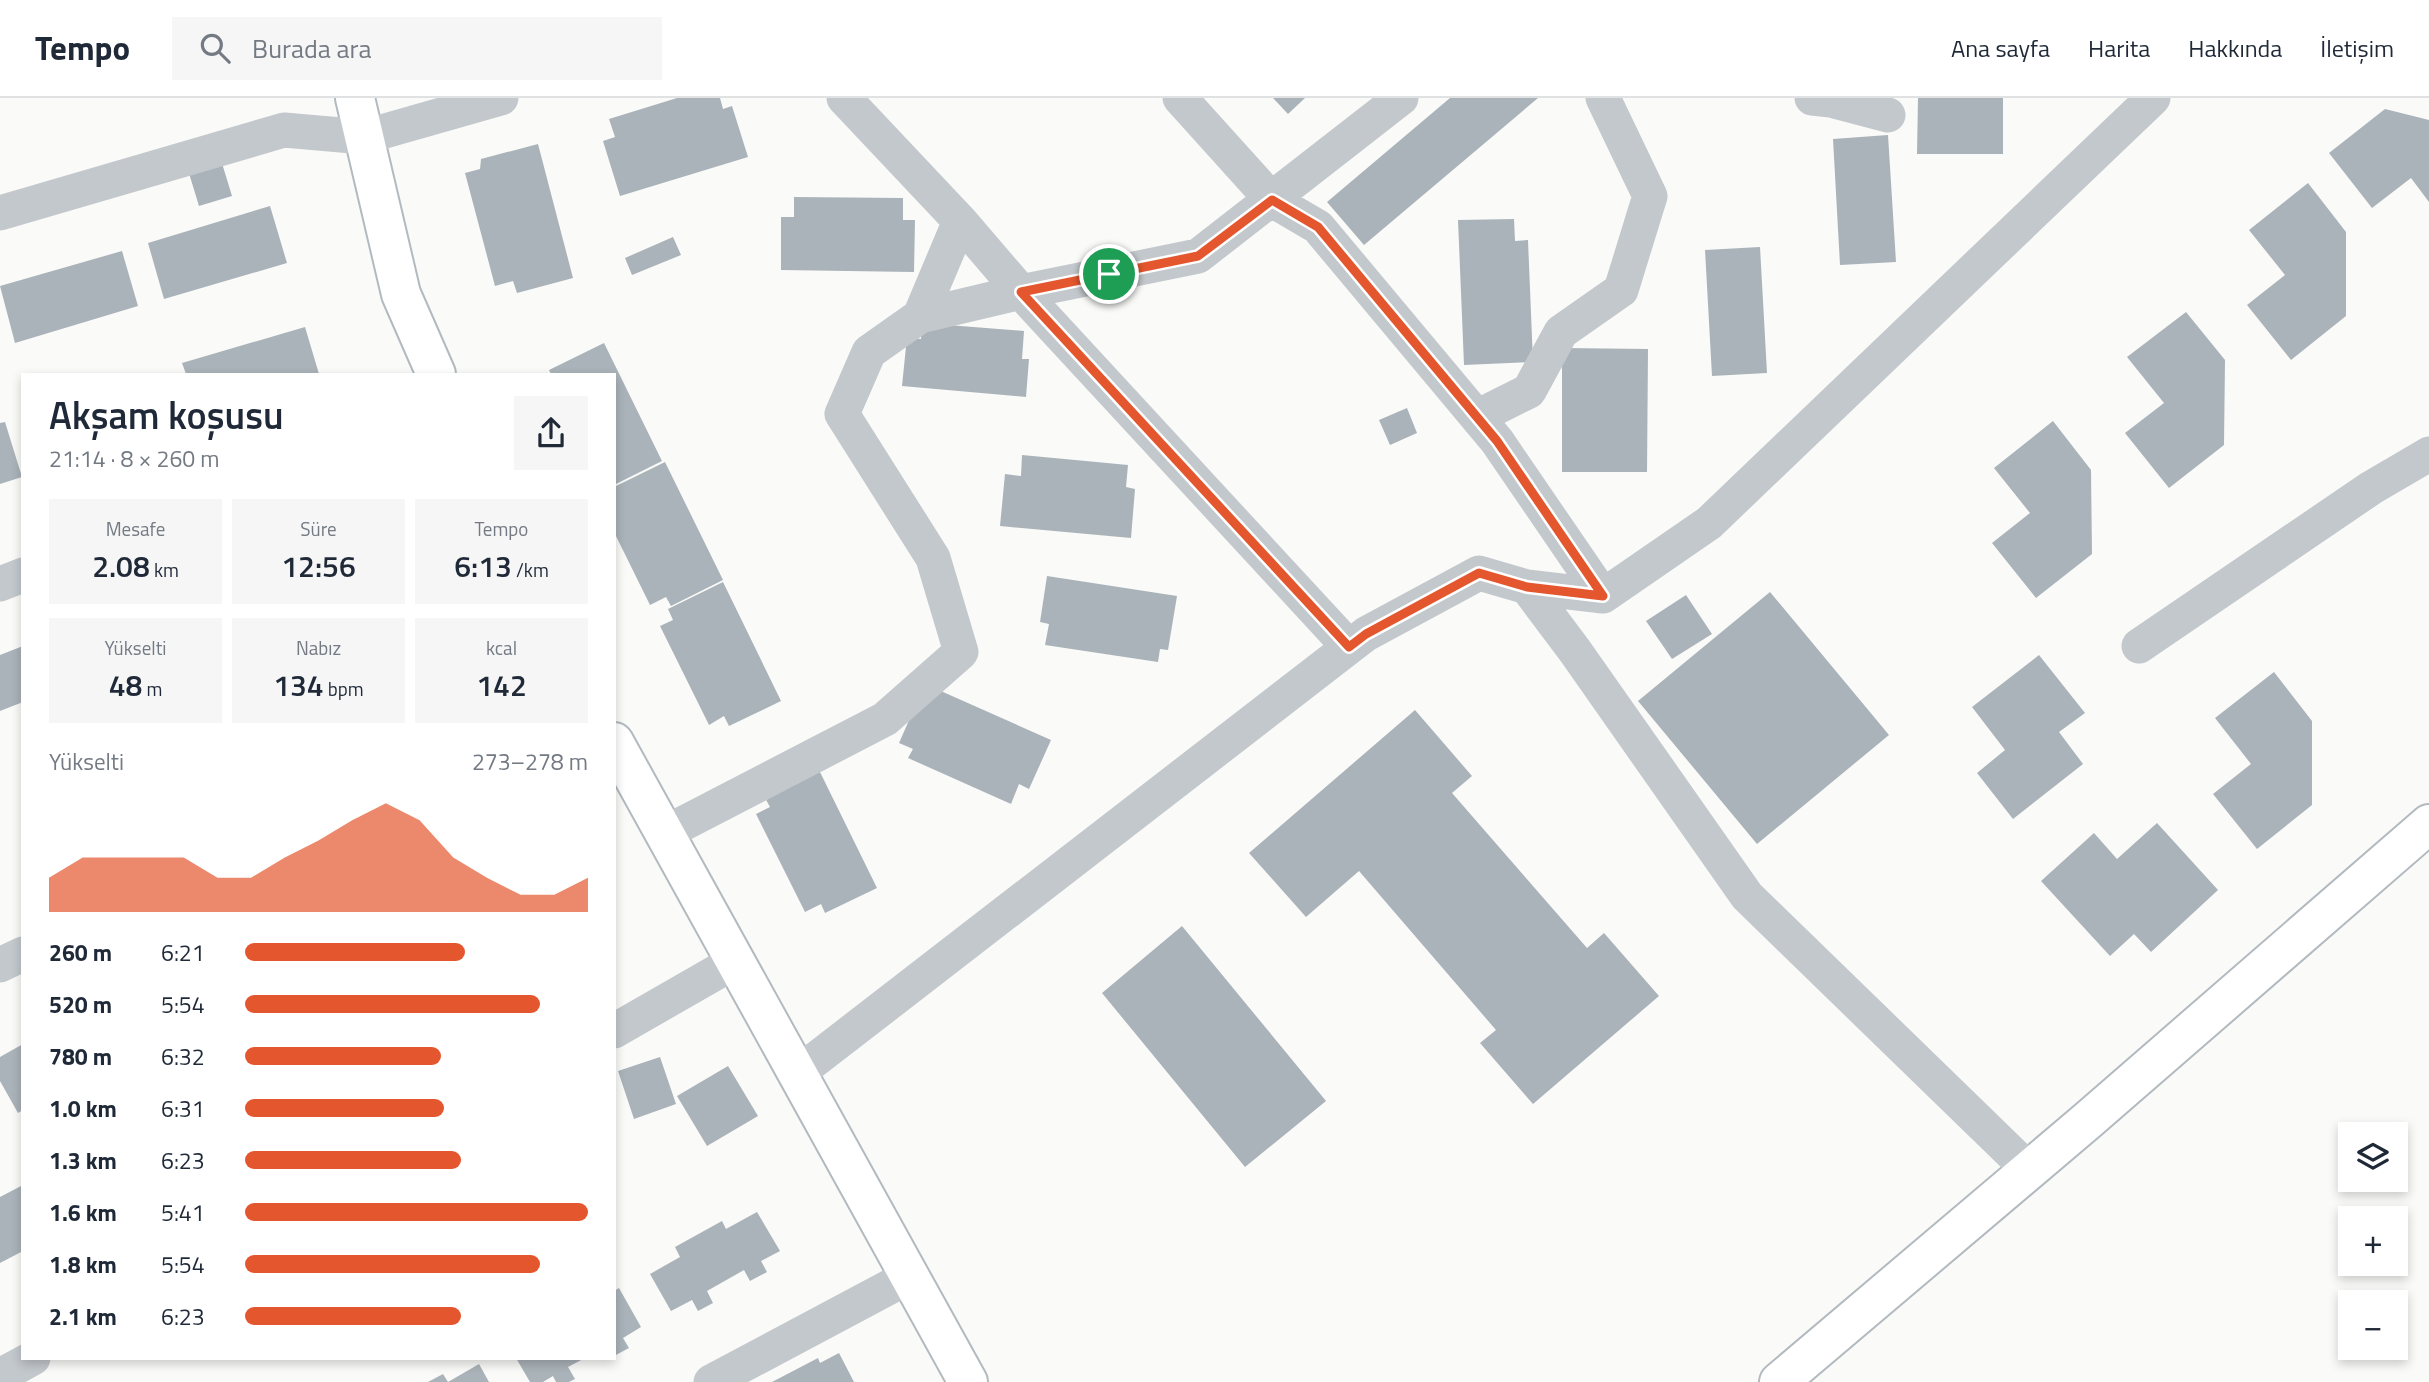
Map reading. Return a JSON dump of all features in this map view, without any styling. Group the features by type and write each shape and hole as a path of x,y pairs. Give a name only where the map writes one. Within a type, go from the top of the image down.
{"street":[{"path":"355,98 401,294 436,373"},
{"path":"0,213 284,130 364,137 501,98"},
{"path":"844,98 960,221 1021,292 1349,647"},
{"path":"1180,98 1272,200 1318,227 1497,441 1603,596"},
{"path":"665,833 885,719 961,652 933,558 842,414 869,352 919,316 1198,256 1401,98"},
{"path":"1477,417 1529,391 1561,332 1621,290 1650,196 1603,98"},
{"path":"1812,98 1831,100 1888,116"},
{"path":"798,1073 1366,634 1479,573 1527,587 1603,596 1709,523 2153,98"},
{"path":"919,316 960,221"},
{"path":"2139,646 2371,488 2429,454"},
{"path":"0,584 21,576"},
{"path":"1527,587 1747,896 2029,1170"},
{"path":"616,746 968,1382"},
{"path":"1779,1382 2429,824"},
{"path":"0,965 21,955"},
{"path":"616,1030 736,961"},
{"path":"711,1382 910,1276"},
{"path":"0,1376 29,1360"}],"building":[{"path":"677,98 720,98 723,109 732,106 748,157 620,196 603,141 615,137 609,119"},
{"path":"1273,98 1305,98 1288,114"},
{"path":"1450,98 1538,98 1364,245 1327,202"},
{"path":"1918,98 2003,98 2003,154 1917,154"},
{"path":"2385,109 2429,120 2429,202 2411,178 2372,208 2329,153"},
{"path":"1888,135 1896,262 1840,265 1833,139"},
{"path":"538,144 573,278 517,293 513,281 495,286 465,173 480,169 481,159"},
{"path":"221,160 232,196 199,206 188,170"},
{"path":"2308,183 2346,232 2346,316 2291,360 2247,305 2285,275 2249,230"},
{"path":"794,197 903,198 903,220 915,220 914,272 781,270 781,217 794,217"},
{"path":"270,206 287,263 164,299 148,243"},
{"path":"1514,219 1515,241 1528,240 1533,362 1464,365 1458,220"},
{"path":"673,237 681,255 632,275 625,258"},
{"path":"1760,247 1767,373 1712,376 1705,250"},
{"path":"122,251 138,306 15,343 0,286"},
{"path":"2186,312 2225,360 2224,445 2169,488 2125,433 2164,403 2127,357"},
{"path":"922,323 1024,331 1022,359 1029,359 1026,397 902,386 907,337 921,339"},
{"path":"305,327 319,373 186,373 182,363"},
{"path":"604,343 662,461 616,484 616,373 550,373 549,370"},
{"path":"1562,348 1648,349 1647,472 1562,472"},
{"path":"1407,408 1417,433 1390,445 1379,420"},
{"path":"2053,421 2091,470 2092,554 2036,598 1992,543 2030,513 1994,468"},
{"path":"5,422 21,477 0,484 0,423"},
{"path":"1022,455 1128,465 1126,487 1135,489 1131,538 1000,526 1005,474 1021,476"},
{"path":"665,462 723,580 671,606 666,597 650,605 616,536 616,486"},
{"path":"1047,576 1177,596 1168,650 1160,649 1158,662 1045,645 1049,624 1040,622"},
{"path":"723,582 781,701 729,726 724,716 709,725 660,626 673,620 668,609"},
{"path":"1770,592 1889,735 1757,844 1638,701"},
{"path":"1686,595 1712,634 1672,659 1646,621"},
{"path":"21,647 21,703 0,711 0,655"},
{"path":"2039,655 2085,713 2059,732 2083,764 2013,819 1977,773 2005,750 1972,707"},
{"path":"2274,672 2312,721 2312,805 2257,849 2213,794 2251,764 2215,718"},
{"path":"925,684 1051,740 1029,789 1019,784 1011,804 908,758 913,749 899,743"},
{"path":"1415,710 1472,776 1452,793 1587,948 1604,933 1659,996 1533,1104 1480,1043 1496,1030 1359,871 1306,917 1249,853"},
{"path":"819,770 877,888 825,913 821,904 805,912 756,814 770,807 764,796"},
{"path":"2157,823 2218,890 2151,952 2134,934 2110,956 2041,881 2094,833 2117,859"},
{"path":"1182,926 1326,1101 1245,1167 1102,993"},
{"path":"21,1045 21,1111 18,1113 0,1081 0,1057"},
{"path":"660,1057 676,1104 634,1119 618,1071"},
{"path":"728,1066 758,1116 707,1146 677,1096"},
{"path":"21,1186 21,1252 0,1263 0,1197"},
{"path":"757,1212 780,1251 761,1261 767,1272 750,1281 744,1270 707,1291 713,1303 698,1311 692,1300 671,1311 650,1274 680,1257 675,1247 722,1221 726,1229"},
{"path":"619,1288 641,1327 623,1338 629,1348 616,1355 616,1290"},
{"path":"839,1353 854,1382 772,1382 818,1358 820,1363"},
{"path":"517,1360 581,1360 568,1367 575,1379 569,1382 556,1382 553,1376 543,1382 530,1382"},
{"path":"479,1364 489,1382 448,1382"},
{"path":"443,1374 448,1382 428,1382"}],"route":[{"path":"1272,200 1318,227 1497,441 1603,596 1527,587 1479,573 1366,634 1349,647 1021,292 1109,274 1198,256 1272,200"}]}
